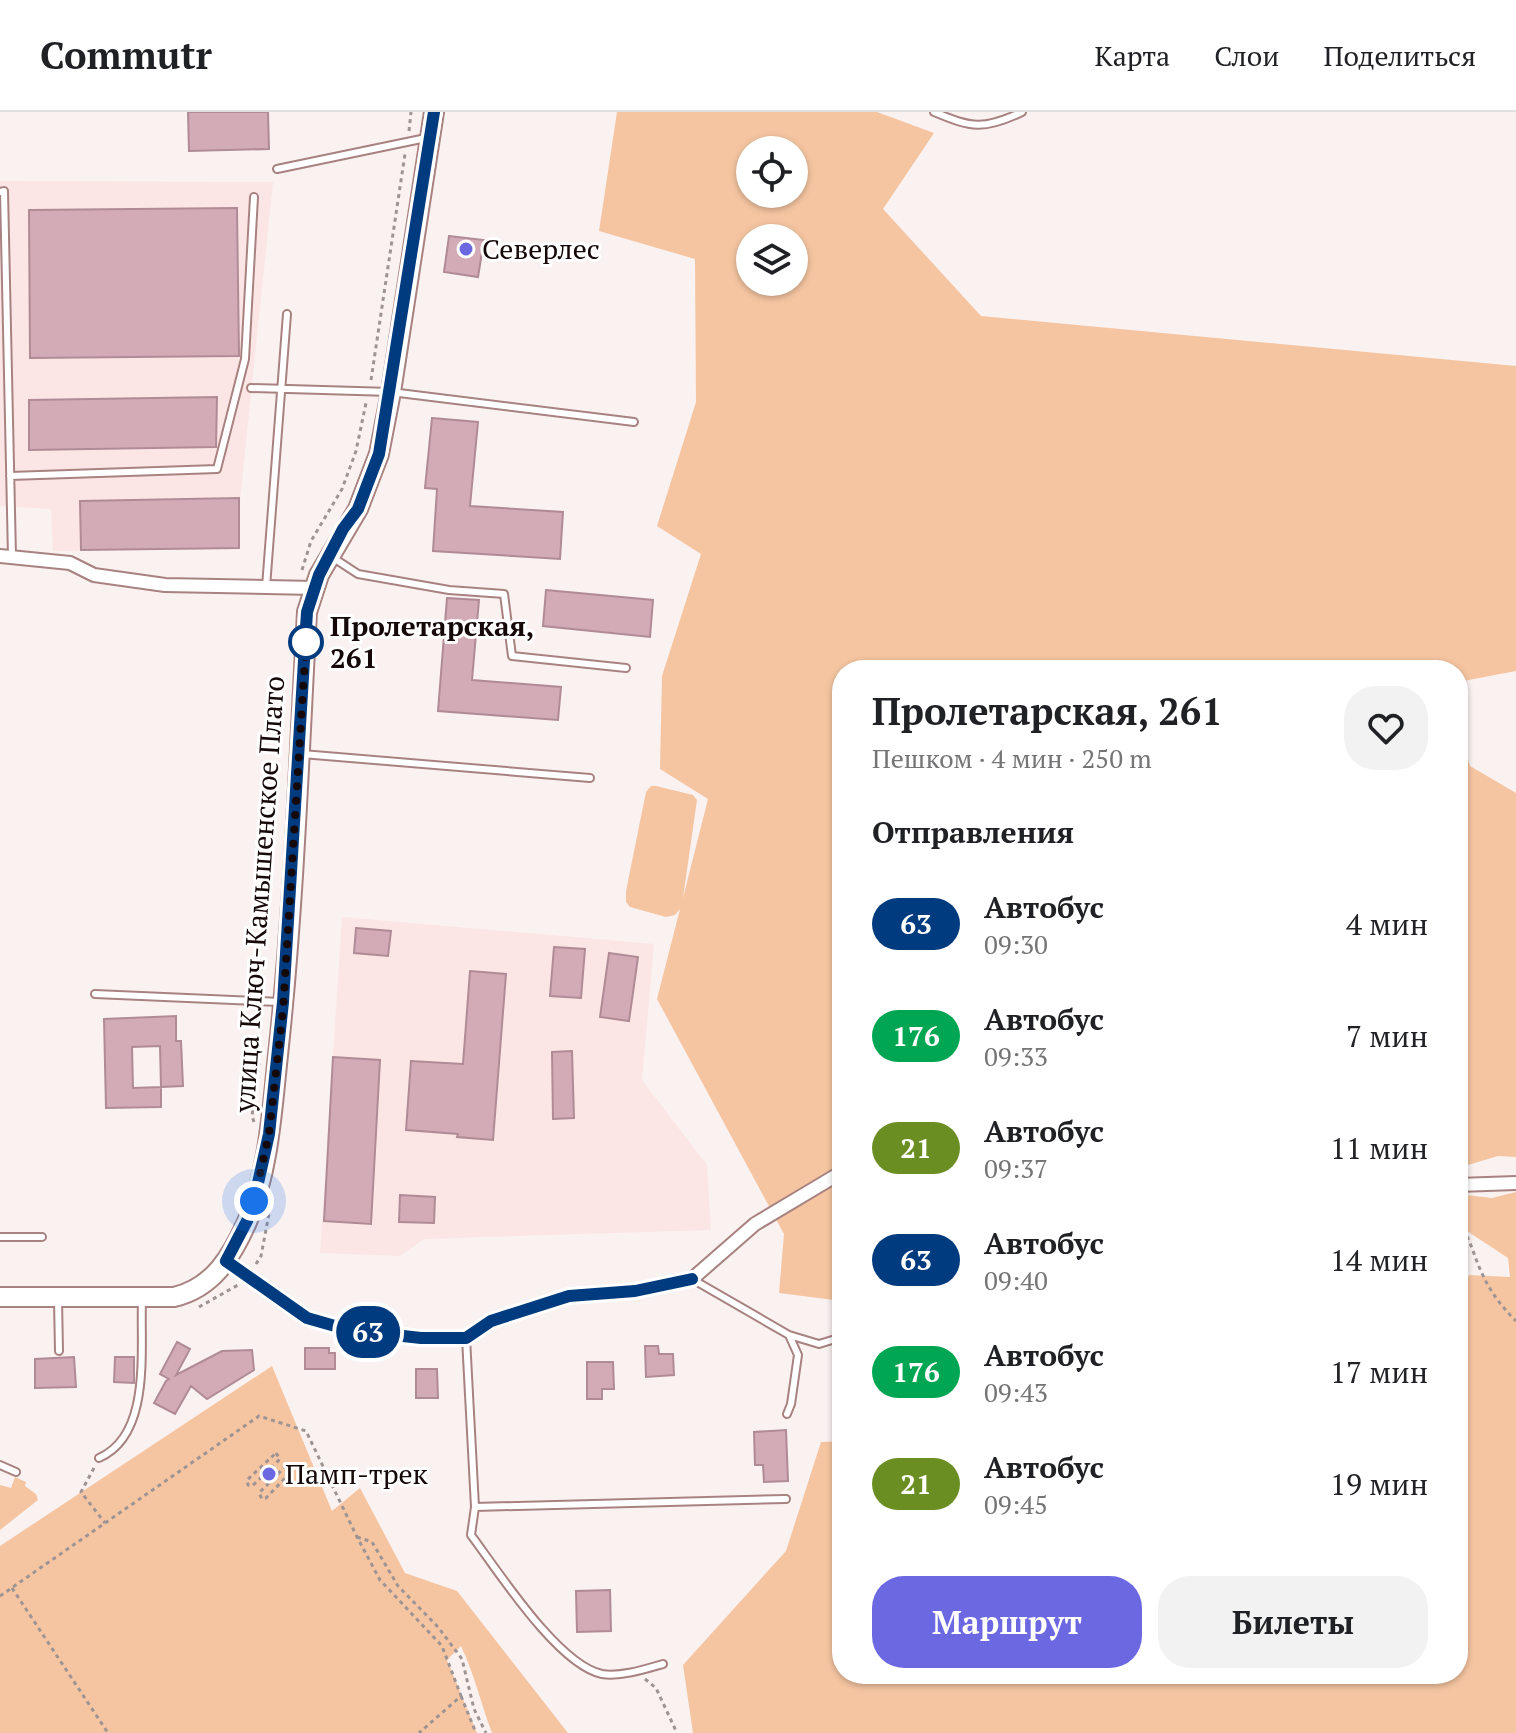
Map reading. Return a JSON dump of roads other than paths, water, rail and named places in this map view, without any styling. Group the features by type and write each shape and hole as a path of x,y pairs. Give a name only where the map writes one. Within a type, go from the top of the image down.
{"main road":[{"name":"улица Ключ-Камышенское Плато","path":"0,1297 174,1297 186,1294 210,1280 226,1261 247,1221 262,1175 269,1134 283,1002 307,612 329,555 367,488 379,454 434,112"}],"street":[{"path":"6,556 70,563 94,575 165,585 315,588"},
{"path":"226,1261 307,1318 349,1330 421,1338 466,1338 491,1321 569,1296 635,1291 692,1279 755,1224 832,1178"},
{"path":"1468,1185 1516,1183"}],"lane":[{"path":"934,112 973,127 1003,121 1022,112"},
{"path":"277,169 430,138"},
{"path":"0,192 4,191 10,476 6,556"},
{"path":"10,476 217,469 245,359 254,197"},
{"path":"266,587 287,314"},
{"path":"251,388 391,392 634,422"},
{"path":"0,451 9,451"},
{"path":"329,555 358,574 449,590 504,594 512,656 626,668"},
{"path":"299,754 590,778"},
{"path":"95,994 283,1002"},
{"path":"0,1237 42,1237"},
{"path":"692,1279 789,1335 819,1344 832,1340"},
{"path":"58,1296 59,1351"},
{"path":"99,1458 115,1451 132,1425 140,1389 142,1297"},
{"path":"787,1414 798,1355 789,1335"},
{"path":"466,1338 475,1507 471,1535 525,1611 581,1665 603,1674 636,1671 663,1664"},
{"path":"0,1465 16,1472"},
{"path":"475,1507 786,1499"}],"place":[{"name":"Северлес","path":"466,249"},
{"name":"Пролетарская, 261","path":"306,642"},
{"name":"Памп-трек","path":"269,1474"}]}
